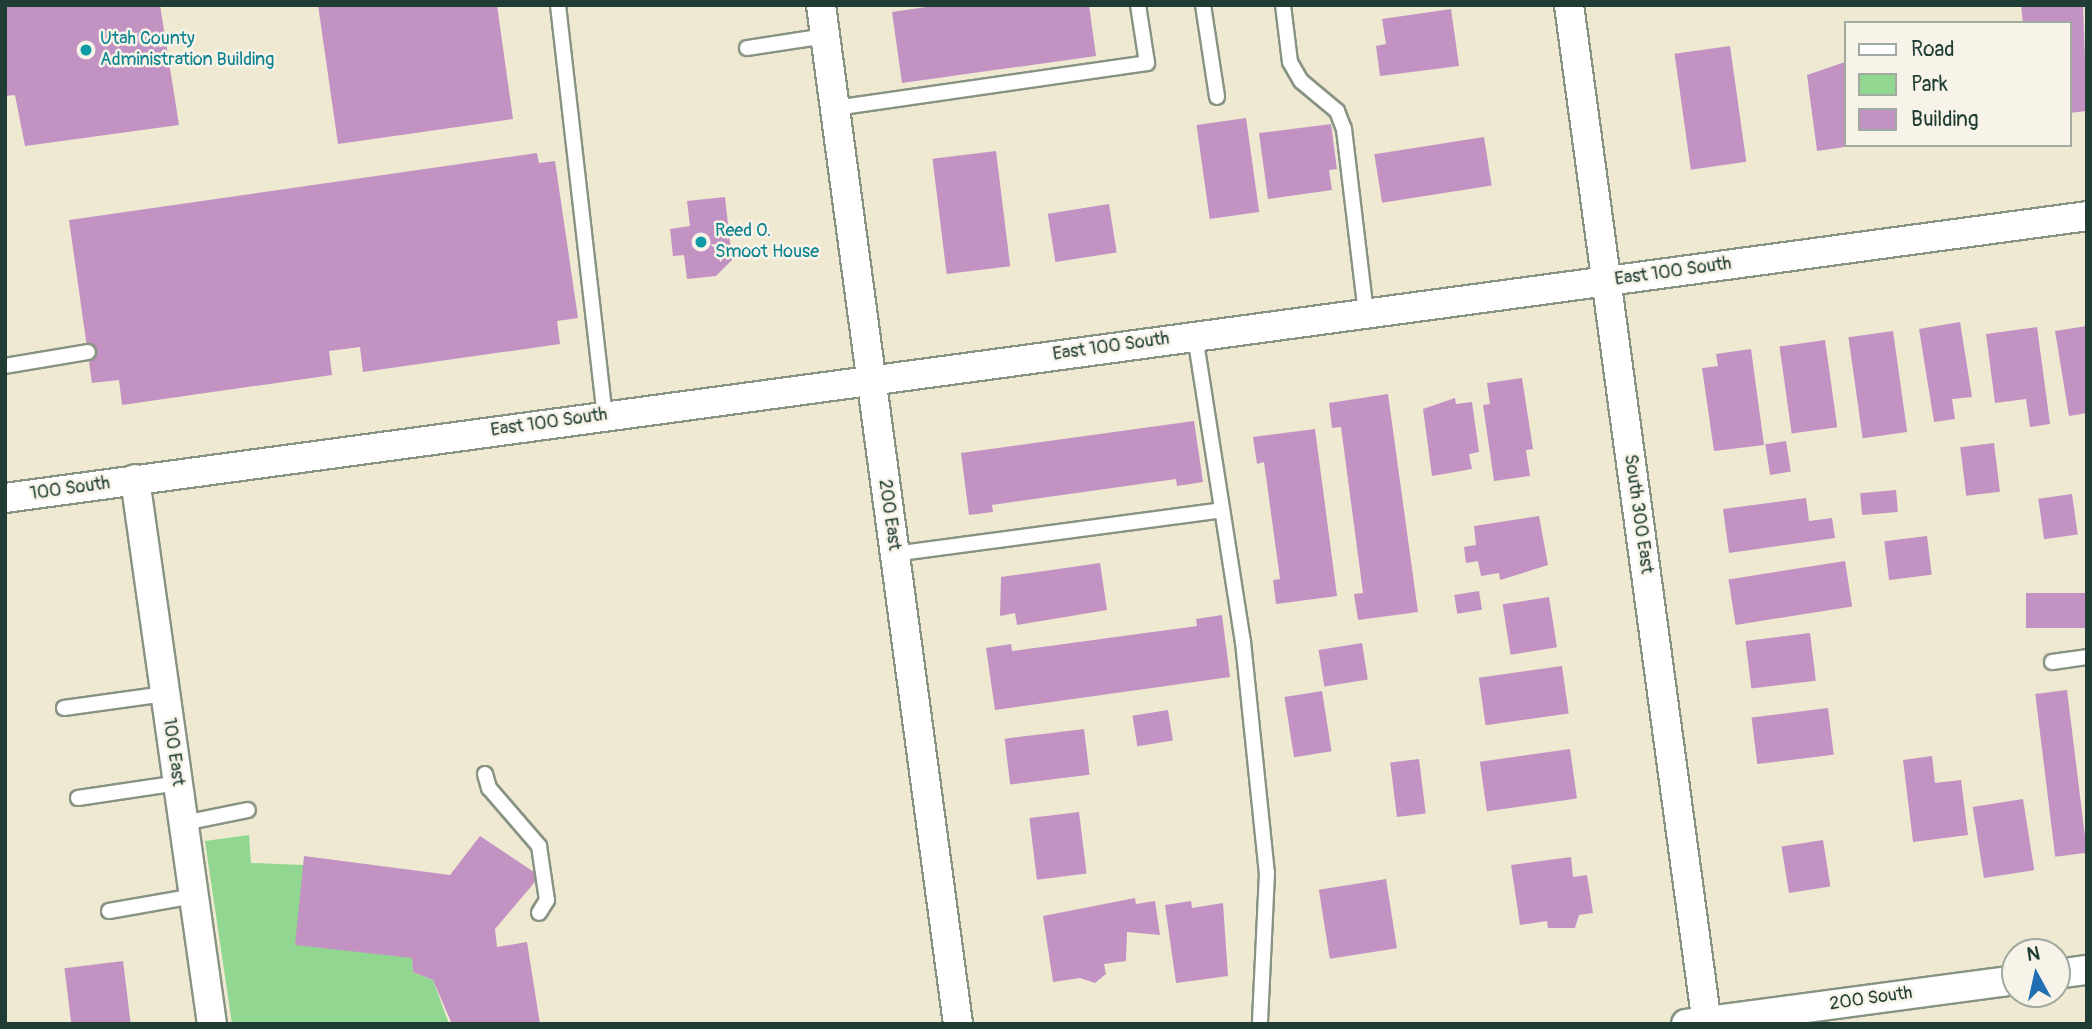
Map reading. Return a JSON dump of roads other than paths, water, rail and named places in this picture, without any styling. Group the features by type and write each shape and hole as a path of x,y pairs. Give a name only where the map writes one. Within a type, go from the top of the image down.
{"street":[{"name":"200 East","path":"821,5 958,1024"},
{"name":"South 300 East","path":"1569,5 1700,1023"},
{"name":"East 100 South","path":"135,479 2087,216"},
{"name":"100 South","path":"5,498 135,479"},
{"name":"100 East","path":"135,479 212,1024"},
{"name":"200 South","path":"1700,1023 2001,981"}],"lane":[{"path":"558,5 605,416"},
{"path":"835,108 1147,63 1138,5"},
{"path":"1203,5 1217,97"},
{"path":"1283,5 1290,62 1301,81 1337,110 1343,129 1366,313"},
{"path":"747,48 825,36"},
{"path":"1195,336 1223,510 1267,873 1260,1024"},
{"path":"5,366 88,352"},
{"path":"894,554 1223,510"},
{"path":"2052,662 2087,657"},
{"path":"64,708 165,694"},
{"path":"485,774 489,788 539,846 547,900 539,913"},
{"path":"78,798 178,783"},
{"path":"184,823 248,810"},
{"path":"109,911 194,897"}],"place":[{"name":"Utah County Administration Building","path":"86,50"},
{"name":"Reed O. Smoot House","path":"701,242"}]}
